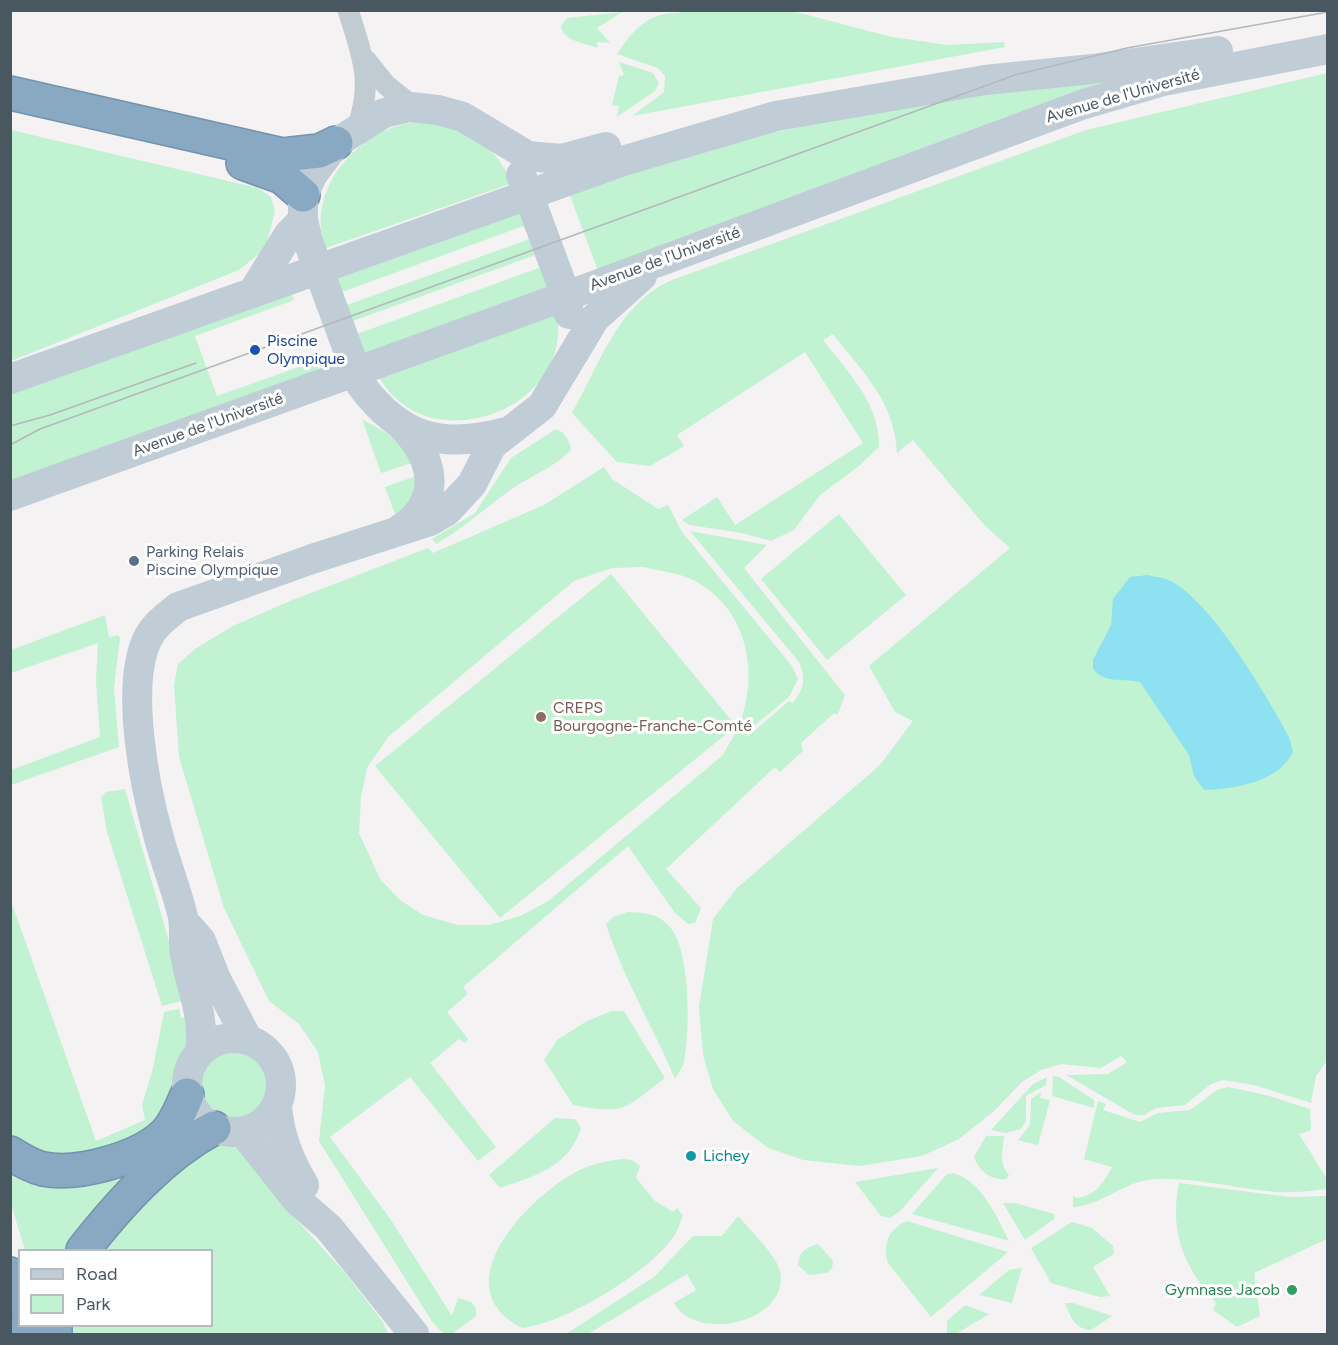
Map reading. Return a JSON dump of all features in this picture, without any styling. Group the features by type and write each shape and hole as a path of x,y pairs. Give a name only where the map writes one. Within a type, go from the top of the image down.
{"highway":[{"path":"10,93 283,155 319,151 347,136"},
{"path":"10,110 257,166 282,177 303,208"},
{"path":"10,1153 31,1165 59,1170 110,1163 144,1148 165,1134 188,1095"},
{"path":"85,1249 123,1204 172,1155 229,1130"},
{"path":"10,1274 18,1296"}],"main road":[{"name":"Avenue de l'Université","path":"10,379 626,160 776,116 985,80 1160,59 1328,32"},
{"name":"Avenue de l'Université","path":"10,496 566,296 1084,104 1163,81 1328,49"},
{"path":"253,292 303,208 324,157 347,136 384,113 415,108 438,110 463,117 528,156 562,159 698,120 776,116"},
{"path":"496,138 510,154 528,194 566,296 573,333 569,361"},
{"path":"303,208 318,269 361,385 374,403 416,440 425,456 429,484 426,496 411,522 393,533"},
{"path":"329,1228 297,1200 229,1130 197,1115 188,1095 189,1072 200,1052 203,1033 201,1011 184,953 183,918 152,807 140,725 138,672 148,638 162,619 178,607 430,521 447,511 472,484 492,445 542,406 601,311 663,260"},
{"path":"403,427 418,435 459,441 506,432"},
{"path":"183,918 201,941 216,979 248,1040"},
{"path":"200,1052 220,1040 234,1038 248,1040 266,1050 278,1066 282,1080 277,1107 278,1125 288,1158 329,1228 414,1334"},
{"path":"229,1130 258,1127 277,1107"}],"street":[{"path":"347,136 365,104 367,81 362,54 348,10"},
{"path":"362,54 386,85 415,108"}],"green space":[{"path":"679,11 792,11 892,37 948,45 1004,42 1005,47 632,116 664,92 665,76 658,68 617,54 642,24 658,16 679,13"},
{"path":"622,12 597,28 610,43 597,42 598,48 575,41 562,31 561,26 567,18"},
{"path":"619,62 653,73 659,83 655,91 617,117 619,106 612,105 619,76 624,75"},
{"path":"1141,72 598,271 568,190 750,138 868,110"},
{"path":"1327,73 1328,1059 1316,1076 1311,1103 1254,1085 1223,1080 1211,1084 1185,1105 1156,1108 1144,1115 1135,1115 1066,1075 1108,1074 1127,1062 1121,1056 1101,1068 1061,1064 1041,1070 1022,1082 994,1111 959,1139 922,1156 859,1166 803,1160 768,1148 733,1121 713,1089 703,1055 699,1007 713,919 737,888 880,765 913,721 895,712 869,666 1010,548 986,527 913,440 897,453 895,434 884,403 866,375 833,334 823,340 861,389 874,417 879,447 859,466 820,495 794,530 771,541 742,533 689,525 682,520 717,497 735,525 863,443 805,352 677,435 684,446 650,466 617,462 572,413 601,356 637,304 653,290 672,280 1086,130"},
{"path":"417,122 446,125 477,140 502,164 510,184 326,248 321,226 323,204 330,184 342,165 376,136 396,126"},
{"path":"11,130 258,188 271,197 275,211 265,249 239,270 11,361"},
{"path":"518,206 529,224 342,292 335,272"},
{"path":"535,237 541,253 353,321 347,305"},
{"path":"544,266 552,287 365,355 357,334"},
{"path":"289,285 294,300 195,336 217,396 316,361 320,373 11,485 11,386"},
{"path":"556,311 557,346 544,375 522,398 494,413 462,420 430,417 401,403 379,377"},
{"path":"362,419 390,435 415,462 381,473"},
{"path":"556,429 570,443 571,450 565,456 516,486 436,544 432,539 475,513 511,458"},
{"path":"604,467 612,479 658,509 668,505 682,532 792,666 798,679 789,697 749,730 747,737 789,701 793,703 803,684 801,668 799,662 690,531 767,545 744,568 845,695 838,714 833,714 801,743 803,751 780,772 775,767 666,869 701,908 695,923 688,924 675,913 628,846 463,987 468,994 447,1012 468,1039 465,1043 459,1039 430,1063 496,1147 478,1161 410,1077 330,1137 391,1220 452,1316 458,1298 471,1302 476,1308 476,1316 452,1334 444,1334 433,1323 319,1141 325,1085 318,1052 299,1024 269,1001 224,908 179,757 174,685 178,664 195,649 233,626 290,601 428,548 433,553 544,505","holes":["644,567 693,580 711,592 726,606 744,642 749,682 746,703 738,727 723,755 547,902 520,916 489,925 458,925 423,915 400,900 380,879 359,833 361,797 367,768 388,737 574,581 612,568"]},
{"path":"416,476 412,498 401,511 395,514 385,487"},
{"path":"839,514 906,595 827,660 761,579"},
{"path":"611,574 736,726 500,918 375,766"},
{"path":"105,615 109,637 118,635 120,638 114,688 119,747 11,785 11,770 100,737 96,681 98,643 11,673 11,650"},
{"path":"125,789 186,1000 162,1006 107,832 101,797 106,792"},
{"path":"10,898 96,1141 145,1120 142,1105 153,1068 164,1012 179,1009 181,1018 194,1015 189,1047 176,1072 173,1093 163,1115 140,1136 95,1153 49,1157 11,1136"},
{"path":"628,912 651,915 665,922 677,938 682,954 687,992 687,1032 684,1063 675,1079 621,964 606,924 613,917"},
{"path":"612,1011 624,1011 665,1078 624,1107 604,1109 573,1105 544,1060 557,1040 587,1021"},
{"path":"235,1051 248,1054 259,1061 266,1072 269,1085 266,1098 259,1109 248,1116 235,1119 222,1116 211,1109 204,1098 201,1085 204,1072 211,1061 222,1054"},
{"path":"1053,1076 1059,1077 1094,1100 1094,1108 1052,1096"},
{"path":"1047,1077 1046,1085 1026,1096 1026,1121 1021,1129 1006,1133 991,1130 1033,1084"},
{"path":"1228,1087 1266,1095 1310,1109 1311,1130 1299,1134 1327,1179 1327,1189 1277,1192 1201,1181 1154,1179 1133,1184 1083,1206 1073,1207 1073,1195 1076,1198 1083,1197 1094,1192 1112,1167 1084,1159 1098,1101 1106,1104 1103,1110 1140,1122 1158,1113 1190,1110 1217,1090"},
{"path":"1041,1092 1040,1098 1050,1100 1038,1145 1018,1140 1030,1125 1031,1099"},
{"path":"555,1118 575,1119 581,1128 568,1152 559,1161 538,1174 500,1188 489,1175"},
{"path":"986,1136 1004,1136 1002,1161 1009,1175 1006,1179 991,1177 982,1171 976,1162 974,1157"},
{"path":"221,1144 243,1149 277,1198 345,1273 383,1322 388,1334 70,1334 70,1327 213,1327 213,1249 103,1249 159,1188 208,1148"},
{"path":"623,1159 632,1160 640,1166 636,1178 655,1201 673,1212 677,1208 683,1216 676,1233 665,1248 649,1263 606,1293 561,1317 522,1328 499,1311 490,1290 491,1268 500,1245 515,1223 555,1186 586,1167"},
{"path":"146,1161 70,1249 25,1249 11,1204 10,1168"},
{"path":"938,1168 900,1211 890,1218 881,1216 855,1182"},
{"path":"953,1173 972,1183 980,1191 1009,1241 912,1214 947,1174"},
{"path":"1179,1183 1289,1197 1327,1196 1327,1239 1254,1273 1260,1316 1237,1327 1213,1310 1216,1303 1195,1276 1182,1248 1176,1217"},
{"path":"1003,1203 1015,1203 1054,1214 1055,1218 1025,1240"},
{"path":"738,1216 767,1248 779,1268 780,1286 773,1301 759,1313 742,1321 722,1324 703,1323 686,1316 674,1303 696,1290 687,1274 588,1334 566,1334 654,1277 693,1236 722,1236"},
{"path":"907,1221 1008,1252 931,1317 888,1263 886,1256 888,1238 891,1233"},
{"path":"1072,1222 1092,1228 1113,1246 1114,1254 1093,1267 1110,1296 1100,1297 1051,1283 1031,1248"},
{"path":"818,1244 833,1261 832,1268 827,1273 809,1275 798,1265 800,1256 810,1247"},
{"path":"1022,1268 1012,1303 979,1295 1009,1270"},
{"path":"1065,1303 1073,1303 1112,1316 1091,1330 1085,1329 1077,1325"},
{"path":"965,1305 989,1314 956,1334 947,1334 947,1321"}],"water":[{"path":"1148,575 1166,579 1182,588 1200,604 1235,649 1267,698 1289,737 1293,752 1286,762 1267,777 1229,788 1204,790 1194,776 1189,755 1140,682 1109,679 1093,669 1093,660 1111,625 1113,599 1130,577"}],"tram line":[{"path":"10,445 40,429 1015,75 1127,48 1328,12"},
{"path":"10,426 50,415 196,363"}],"place":[{"name":"Piscine Olympique","path":"255,350"},
{"name":"Parking Relais Piscine Olympique","path":"134,561"},
{"name":"CREPS Bourgogne-Franche-Comté","path":"541,717"},
{"name":"Lichey","path":"691,1156"},
{"name":"Gymnase Jacob","path":"1292,1290"}]}
